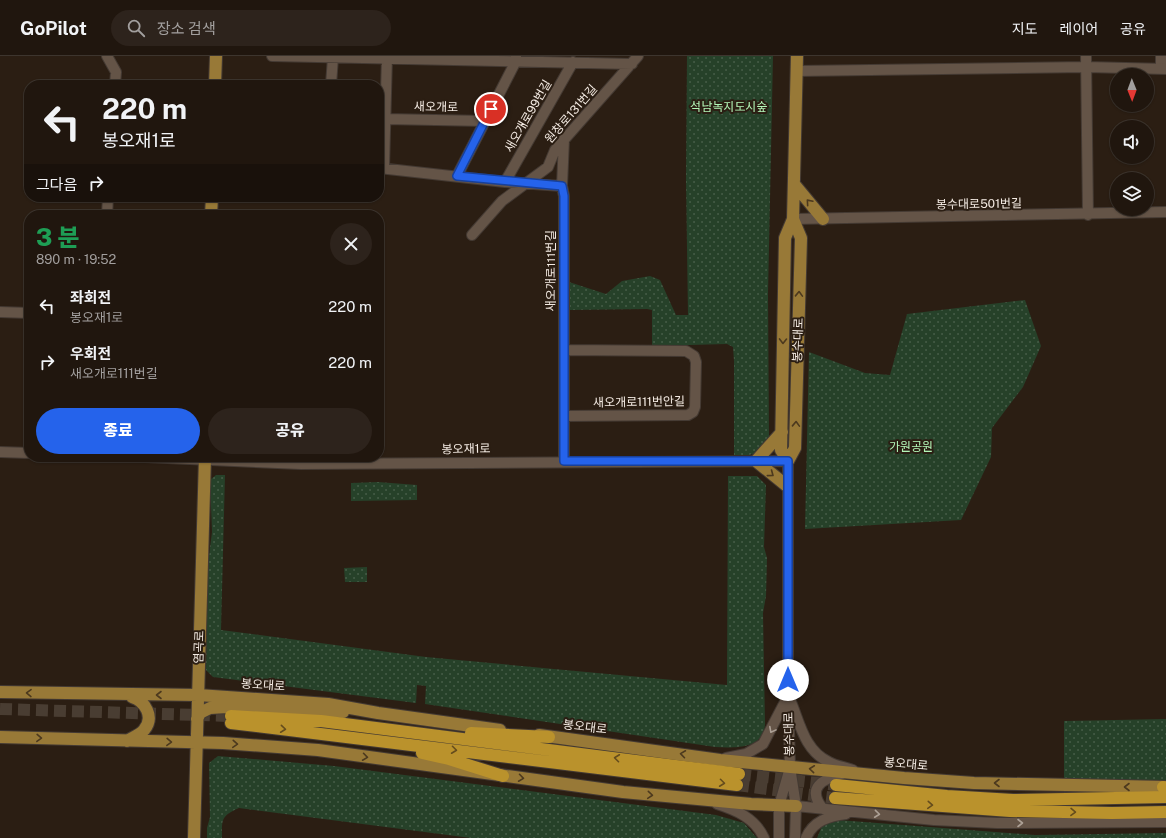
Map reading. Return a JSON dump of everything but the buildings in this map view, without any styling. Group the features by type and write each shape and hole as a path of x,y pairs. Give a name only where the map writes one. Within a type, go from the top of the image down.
{"highway":[{"path":"503,776 450,759 332,735 231,719 320,721 426,730 549,737"},
{"path":"320,721 738,779 332,735"},
{"name":"봉오대로","path":"836,785 947,796 1013,800 1165,790"},
{"path":"835,798 1010,811 1112,813 1166,812"}],"main road":[{"path":"215,80 216,56"},
{"name":"봉수대로","path":"792,219 801,238 795,448 788,461 781,450 784,238 792,219 796,56"},
{"path":"794,184 823,219"},
{"path":"782,432 756,460 787,486"},
{"name":"염곡로","path":"194,838 205,462"},
{"name":"봉오대로","path":"0,692 198,695 328,704 378,713 720,760 846,773 974,783 1165,790"},
{"path":"125,695 139,699 148,709 145,729 127,741"},
{"path":"197,719 200,713 210,708 227,707 378,713"},
{"path":"0,737 196,743 318,750 623,792 779,806 796,806"}],"street":[{"path":"107,56 116,72 115,80"},
{"name":"새오개로99번길","path":"272,56 635,60"},
{"path":"1086,56 1088,215"},
{"path":"796,71 1086,67 1164,68 1161,56"},
{"path":"331,80 333,57"},
{"path":"384,143 387,57"},
{"path":"457,176 516,58"},
{"name":"새오개로99번길","path":"505,182 570,60"},
{"name":"원창로131번길","path":"472,235 502,201 548,167 555,150 635,60"},
{"name":"새오개로","path":"386,118 485,121"},
{"name":"새오개로111번길","path":"564,139 562,186 564,196 564,461"},
{"path":"384,168 505,182 562,186"},
{"name":"봉수대로501번길","path":"792,219 1088,215 1166,212"},
{"path":"0,312 24,313"},
{"name":"새오개로111번안길","path":"564,350 686,351 694,356 696,362 695,407 694,412 688,415 564,416"},
{"path":"0,452 24,453"},
{"name":"봉오재1로","path":"280,462 317,464 564,461 788,461"},
{"name":"봉수대로","path":"788,461 788,695 790,767 796,806 795,838"},
{"path":"720,760 746,754 757,749 763,744 788,695"},
{"path":"788,695 806,741 818,756 830,763 868,775"},
{"name":"봉수대로","path":"779,838 779,806 790,767"},
{"path":"823,809 816,798 816,790 818,786 828,777 846,773"},
{"path":"699,798 733,809 746,816 753,822 764,838"},
{"path":"796,806 934,820 997,823 1166,822"},
{"path":"806,838 811,829 825,819 862,812"}],"green space":[{"name":"석남녹지도시숲","path":"687,56 773,56 768,294 769,439 760,452 749,455 734,455 733,347 727,344 652,346 652,310 570,310 569,282 606,294 622,281 650,276 660,280 676,315 688,315 686,180"},
{"name":"가원공원","path":"1025,300 1041,346 1023,387 992,428 991,457 961,520 805,529 809,352 865,373 890,375 907,314"},
{"path":"216,475 225,475 221,630 426,657 727,685 728,476 757,476 766,485 764,547 767,558 766,596 763,613 765,724 763,732 760,738 754,743 739,747 715,747 425,704 426,686 417,685 416,703 213,677 206,670 208,564 212,532 210,480"},
{"path":"378,482 417,485 417,500 351,501 351,483"},
{"path":"367,567 367,582 345,582 344,568"},
{"path":"1166,719 1166,781 1099,781 1064,778 1064,721"},
{"path":"218,756 334,766 716,815 744,823 757,838 471,838 239,808 229,813 224,819 222,826 222,838 207,838 207,828 210,817 209,763"},
{"path":"825,819 1035,835 1166,833 1166,838 817,838"}],"tunnel":[{"path":"0,709 231,716"},
{"path":"739,774 836,785"},
{"path":"737,785 835,798"}],"route":[{"path":"491,109 457,176 505,182 562,186 564,196 564,461 788,461 788,680"}]}
